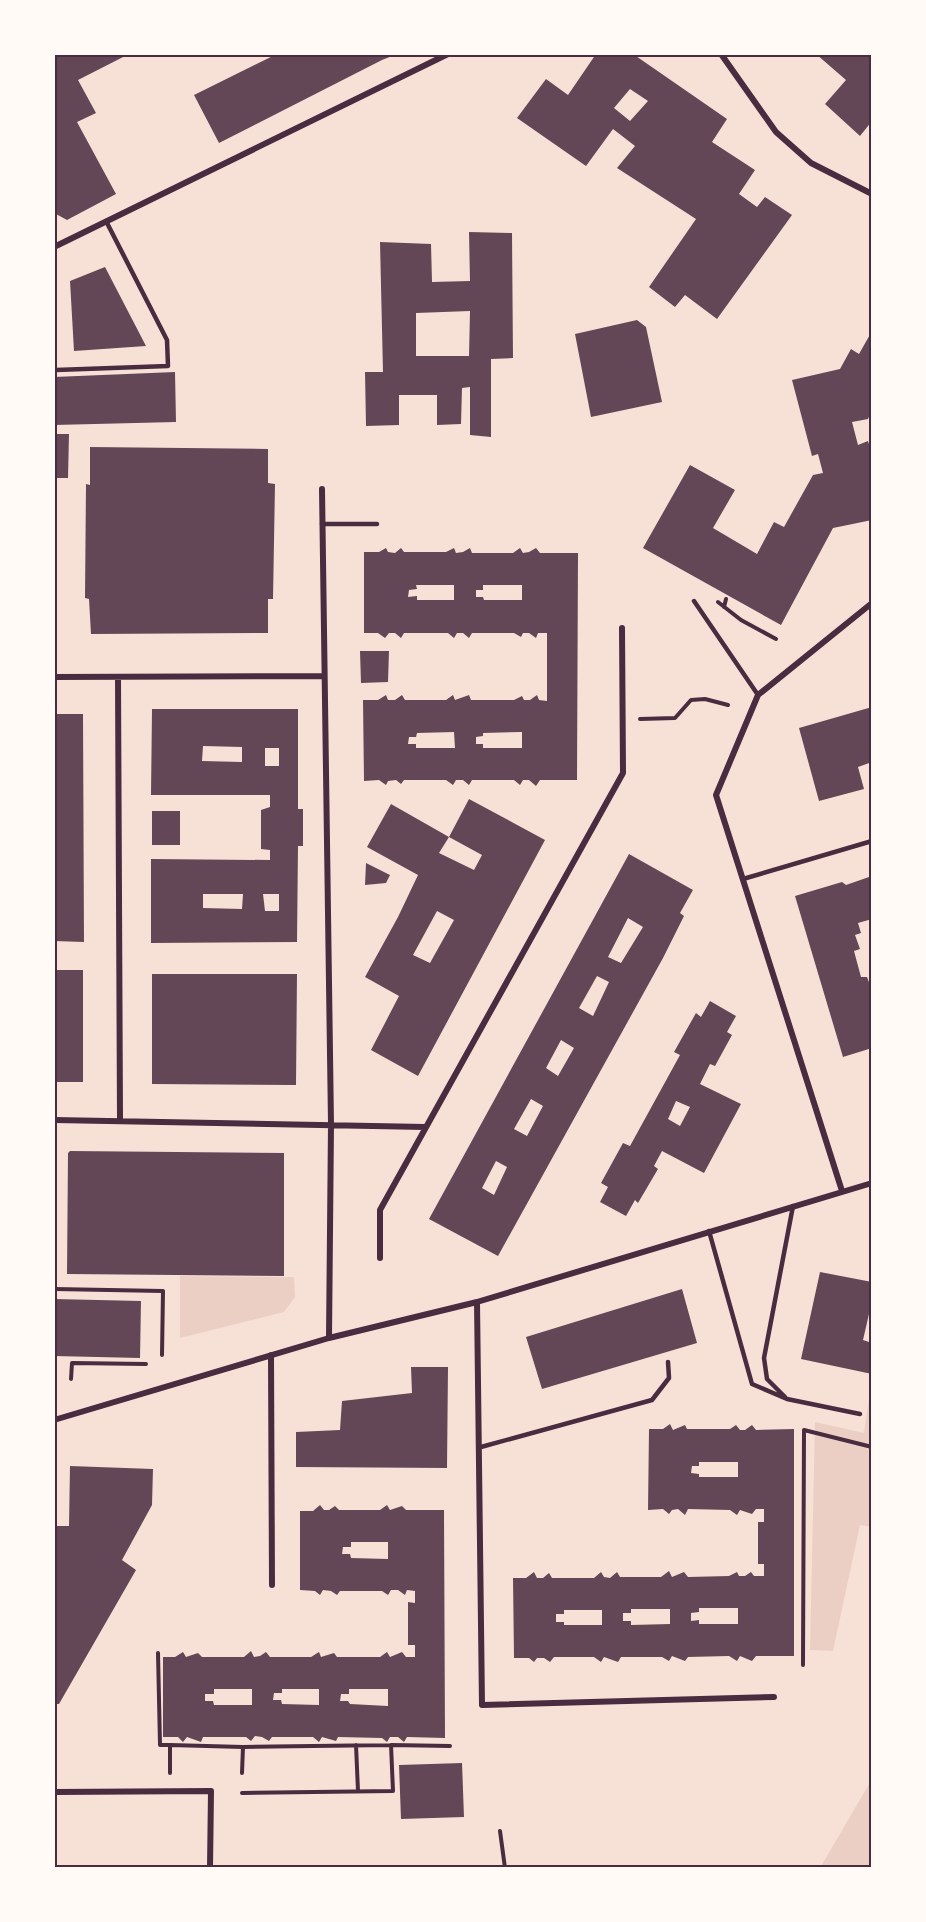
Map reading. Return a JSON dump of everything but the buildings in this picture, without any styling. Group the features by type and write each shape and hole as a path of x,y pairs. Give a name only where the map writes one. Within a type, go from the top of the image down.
{"street":[{"path":"54,247 448,54"},
{"path":"721,54 776,132 811,163 872,194"},
{"path":"322,489 331,1124 329,1338"},
{"path":"842,1191 716,795 758,694 872,603"},
{"path":"380,1258 380,1210 623,773 622,628"},
{"path":"54,677 323,676"},
{"path":"118,677 120,1120"},
{"path":"54,1120 425,1127"},
{"path":"54,1420 329,1338 477,1302 872,1183"},
{"path":"477,1302 481,1447 482,1705 774,1697"},
{"path":"271,1355 272,1585"},
{"path":"54,1792 210,1791 210,1868"}],"lane":[{"path":"56,370 168,366 167,340 106,221"},
{"path":"322,524 377,524"},
{"path":"694,601 758,694"},
{"path":"743,879 872,841"},
{"path":"787,1399 767,1379 764,1358 793,1206"},
{"path":"709,1232 752,1384 787,1399 860,1414"},
{"path":"481,1447 652,1400 669,1378 668,1362"}],"path":[{"path":"726,599 724,607 776,639"},
{"path":"648,719 675,718 691,700 705,699 728,705"},
{"path":"54,1288 163,1291 162,1355"},
{"path":"71,1379 72,1363 146,1364"},
{"path":"803,1665 804,1430 872,1447"},
{"path":"158,1653 160,1745 450,1746"},
{"path":"356,1745 358,1791"},
{"path":"242,1793 393,1791 391,1745"},
{"path":"170,1746 170,1773"},
{"path":"242,1773 243,1747"},
{"path":"500,1831 506,1868"}],"shaded area":[{"path":"180,1276 294,1277 295,1297 284,1312 180,1338"},
{"path":"872,1377 872,1527 860,1525 833,1651 810,1650 815,1422 864,1433"},
{"path":"872,1779 872,1868 820,1868"}]}
